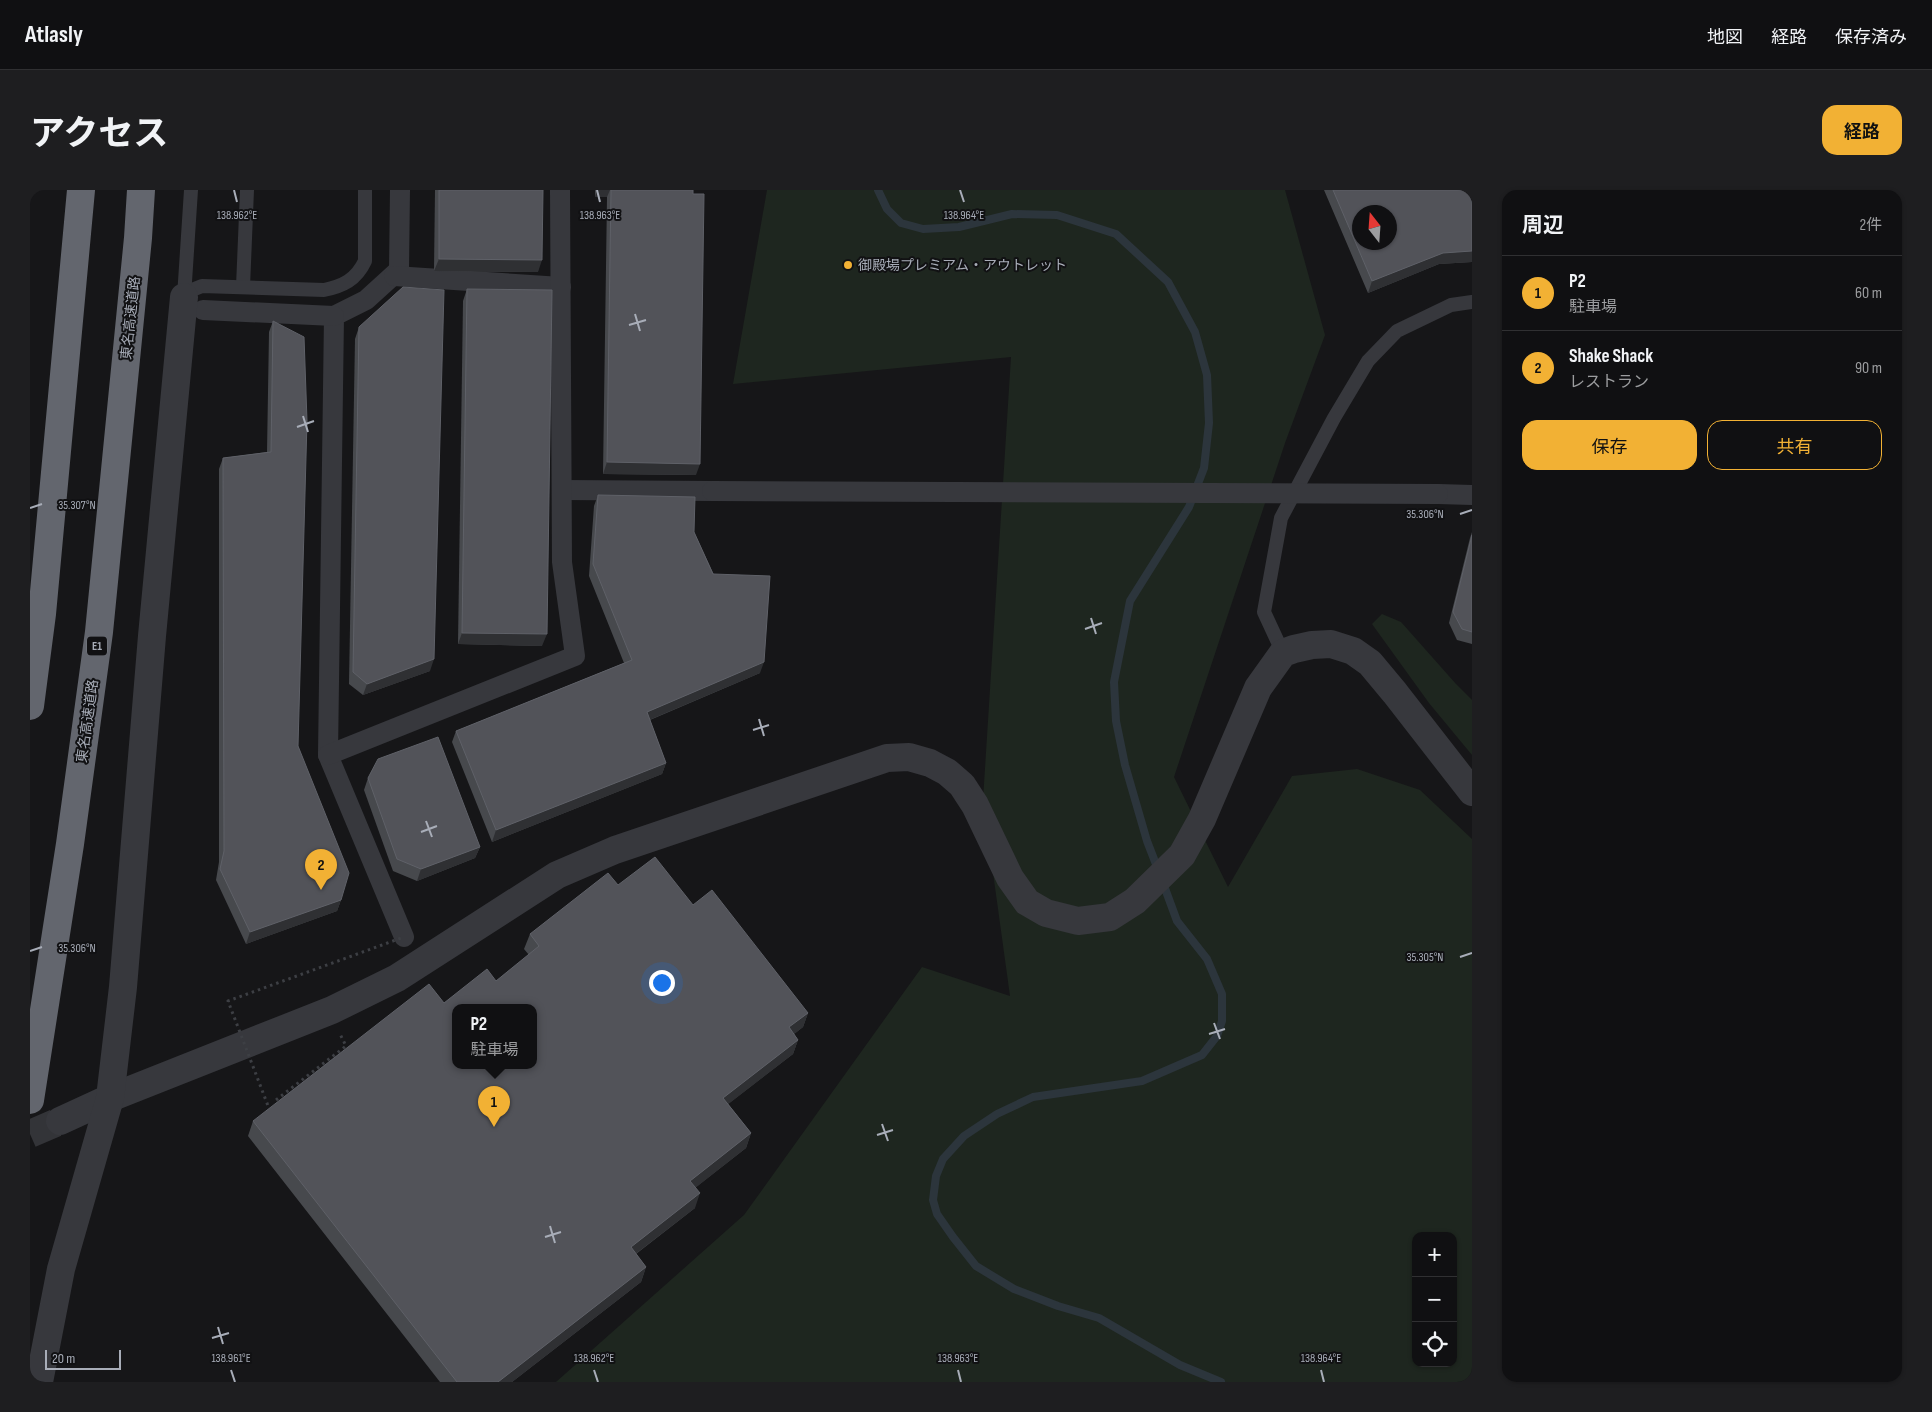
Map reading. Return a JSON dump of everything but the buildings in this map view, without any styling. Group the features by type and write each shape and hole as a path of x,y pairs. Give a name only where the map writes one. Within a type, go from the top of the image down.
{"highway":[{"path":"30,706 42,604 81,190"},
{"name":"東名高速道路","path":"30,1100 68,854 99,632 138,238 141,190"}],"street":[{"path":"39,1382 61,1268 110,1098 123,987 152,636 193,303 334,316 366,300 399,270 400,190"},
{"path":"328,754 575,656 562,562 560,190"},
{"path":"394,276 561,287"},
{"path":"334,316 328,754 404,937"},
{"path":"562,490 1472,495"},
{"path":"60,1121 110,1098 332,1010 397,978 557,875 614,850 888,758 908,757 930,763 947,772 962,785 975,805 1010,878 1027,902 1046,913 1106,909 1121,890 1176,850 1202,819 1258,688 1283,653 1312,645 1331,644 1353,651 1370,663 1472,792"}],"lane":[{"path":"191,190 193,303"},
{"path":"244,287 247,190"},
{"path":"193,303 192,290 202,286 324,290 338,287 351,281 360,271 364,260 365,190"},
{"path":"1283,653 1264,612 1281,518 1334,418 1368,361 1397,331 1451,305 1472,302"}],"path":[{"path":"272,1117 228,1001 404,937"},
{"path":"276,1100 346,1046 337,1029"},
{"path":"250,1061 259,1058"}],"shaded area":[{"path":"767,190 1285,190 1325,335 1285,443 1174,777 1228,887 1292,776 1357,769 1420,790 1472,839 1472,1382 556,1382 744,1215 922,967 1010,996 983,800 1011,357 733,384"},
{"path":"1382,614 1401,622 1472,700 1472,755 1429,703 1372,624"}],"waterway":[{"path":"878,190 887,209 901,223 923,229 959,227 1012,214 1057,215 1116,234 1168,282 1195,332 1207,375 1209,423 1204,468 1189,507 1130,601 1114,682 1116,721 1125,765 1147,841 1159,872"},
{"path":"1163,883 1177,921 1207,959 1222,994 1222,1021 1217,1036 1202,1055 1142,1081 1033,1097 997,1114 964,1136 943,1159 936,1176 933,1200 937,1214 976,1266 1014,1289 1058,1306 1099,1318 1180,1365 1221,1382"}],"tunnel":[{"path":"30,1134 60,1121"}],"place":[{"name":"御殿場プレミアム・アウトレット","path":"848,265"},
{"name":"Shake Shack","path":"321,890"},
{"name":"P2","path":"494,1127"}]}
